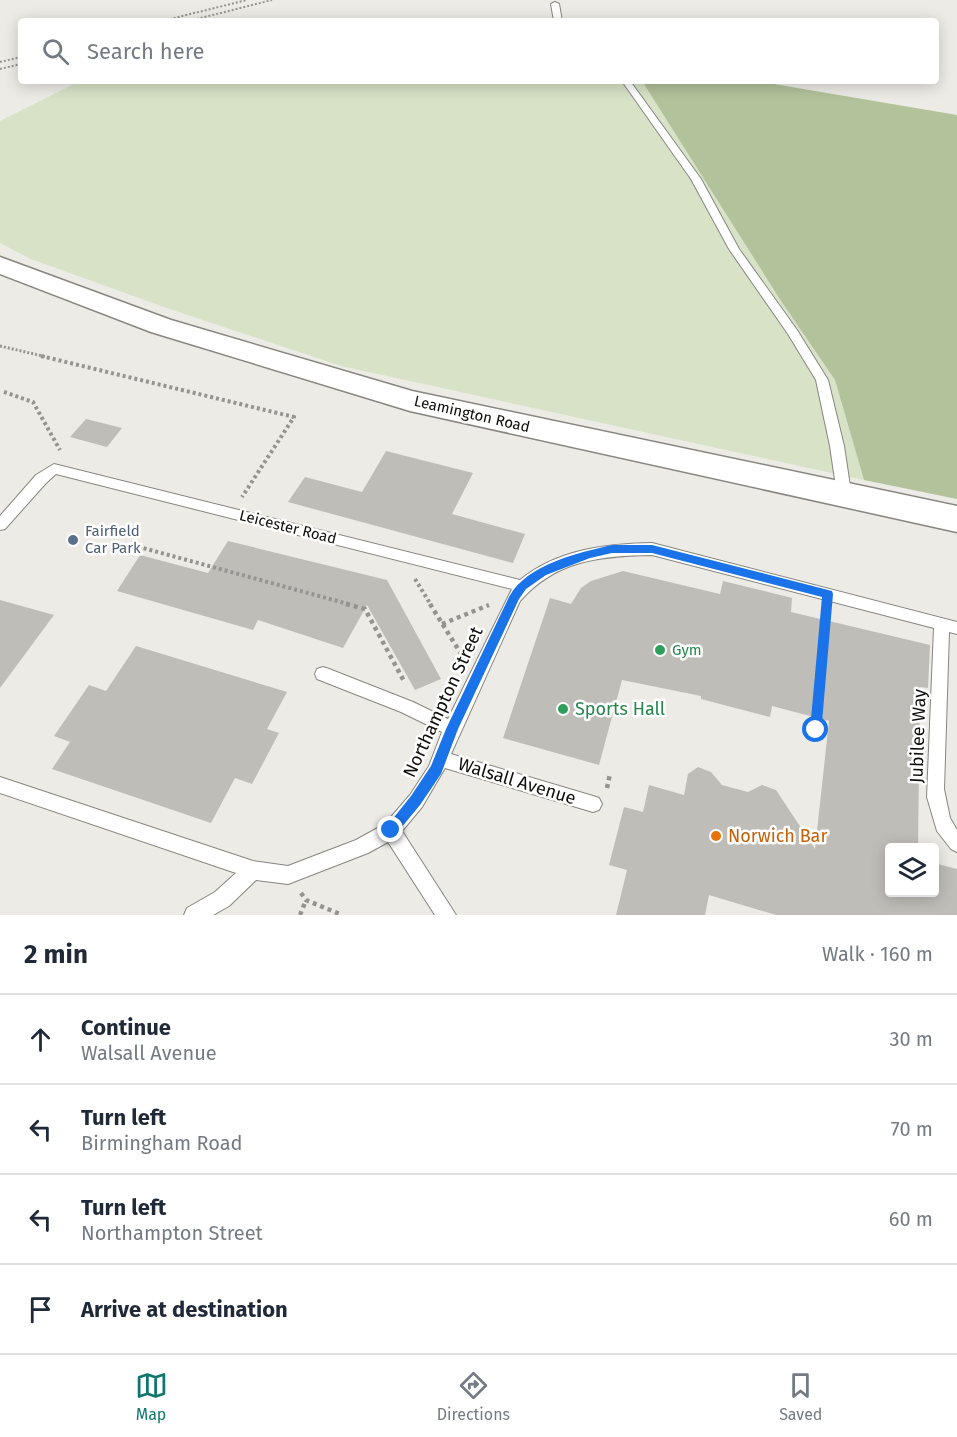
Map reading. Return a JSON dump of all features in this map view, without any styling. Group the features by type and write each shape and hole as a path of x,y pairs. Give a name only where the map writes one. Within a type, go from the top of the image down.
{"main road":[{"name":"Leamington Road","path":"0,265 161,326 411,400 957,519"}],"lane":[{"path":"555,4 557,18"},
{"path":"628,84 696,179 734,249 793,333 822,380 844,493"},
{"path":"0,525 41,479 62,470"},
{"name":"Leicester Road","path":"62,470 401,555 518,591"},
{"path":"518,591 553,568 588,555 612,549 652,549 949,626"},
{"name":"Northampton Street","path":"288,875 362,847 391,830 416,801 441,759 452,729 518,591"},
{"name":"Jubilee Way","path":"949,626 934,789 937,811 947,833 957,843"},
{"path":"323,674 422,714 452,729"},
{"name":"Walsall Avenue","path":"441,759 593,804"},
{"path":"0,785 253,870 288,875"},
{"path":"391,830 446,915"},
{"path":"194,915 222,899 253,870"}],"path":[{"path":"174,18 247,0"},
{"path":"201,18 272,0"},
{"path":"0,62 18,58"},
{"path":"0,69 18,65"},
{"path":"0,346 294,417 232,512"},
{"path":"4,392 33,402 52,432 62,470"},
{"path":"132,545 365,609 422,714"},
{"path":"401,555 476,679"},
{"path":"442,624 518,591"},
{"path":"816,730 828,594"},
{"path":"288,875 306,900 342,915"},
{"path":"300,915 306,900"}],"green space":[{"path":"74,84 644,84 781,301 835,380 864,480 341,366 164,307 31,259 0,243 0,121"},
{"path":"644,84 774,84 957,115 957,499 864,480 835,380 781,301"}],"building":[{"path":"86,419 122,428 107,447 70,437"},
{"path":"386,451 473,473 452,514 525,534 513,563 288,502 305,477 362,492"},
{"path":"228,541 387,580 441,679 415,690 367,605 343,648 258,620 253,630 117,591 140,555 208,573"},
{"path":"623,571 720,594 723,581 792,598 791,612 930,645 928,688 920,687 918,843 885,843 885,897 939,897 939,864 957,869 957,915 776,915 709,895 705,915 616,915 627,870 609,865 624,807 643,812 649,785 684,795 688,774 698,767 711,772 722,785 748,792 762,785 776,790 815,849 829,721 772,706 770,717 701,699 701,696 622,680 599,765 503,738 550,598 571,604 581,588 591,581"},
{"path":"0,600 54,615 0,688"},
{"path":"136,646 287,692 267,729 279,733 252,784 235,778 211,823 52,769 70,742 54,736 89,685 106,691"}],"place":[{"name":"Fairfield Car Park","path":"73,540"},
{"name":"Gym","path":"660,650"},
{"name":"Sports Hall","path":"563,709"},
{"name":"Norwich Bar","path":"716,836"}],"route":[{"path":"391,830 416,801 436,770 452,729 514,597 522,586 543,572 563,563 612,549 652,549 828,594 816,730"}]}
